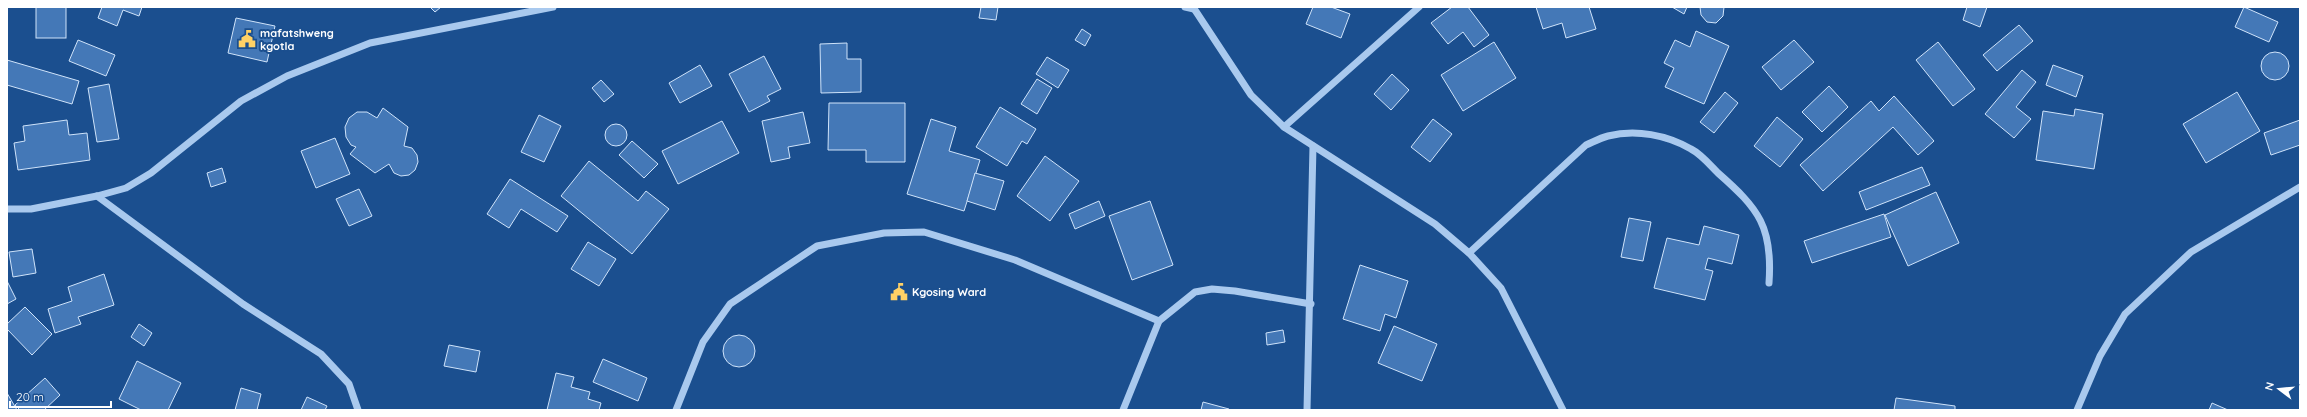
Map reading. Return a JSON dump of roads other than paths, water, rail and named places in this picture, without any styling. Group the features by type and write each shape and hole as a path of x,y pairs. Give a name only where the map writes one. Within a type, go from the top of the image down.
{"street":[{"path":"7,208 31,210 97,196 126,188 151,173 241,101 287,76 370,43 553,7"},
{"path":"1185,7 1194,8 1251,95 1284,127 1435,224 1469,253 1501,288 1563,410"},
{"path":"1284,127 1419,7"},
{"path":"1469,253 1586,145 1608,136 1641,133 1663,137 1692,149 1747,199 1759,217 1767,238 1771,260 1769,283"},
{"path":"1307,410 1311,304 1313,146"},
{"path":"2077,410 2100,356 2125,314 2191,252 2300,187"},
{"path":"97,196 243,304 321,354 349,384 358,410"},
{"path":"676,410 703,342 730,304 817,246 884,233 924,232 1015,260 1159,321"},
{"path":"1123,410 1159,321 1195,292 1212,289 1235,291 1311,304"}],"place":[{"name":"mafatshweng kgotla","path":"247,39"},
{"name":"Kgosing Ward","path":"899,292"}]}
